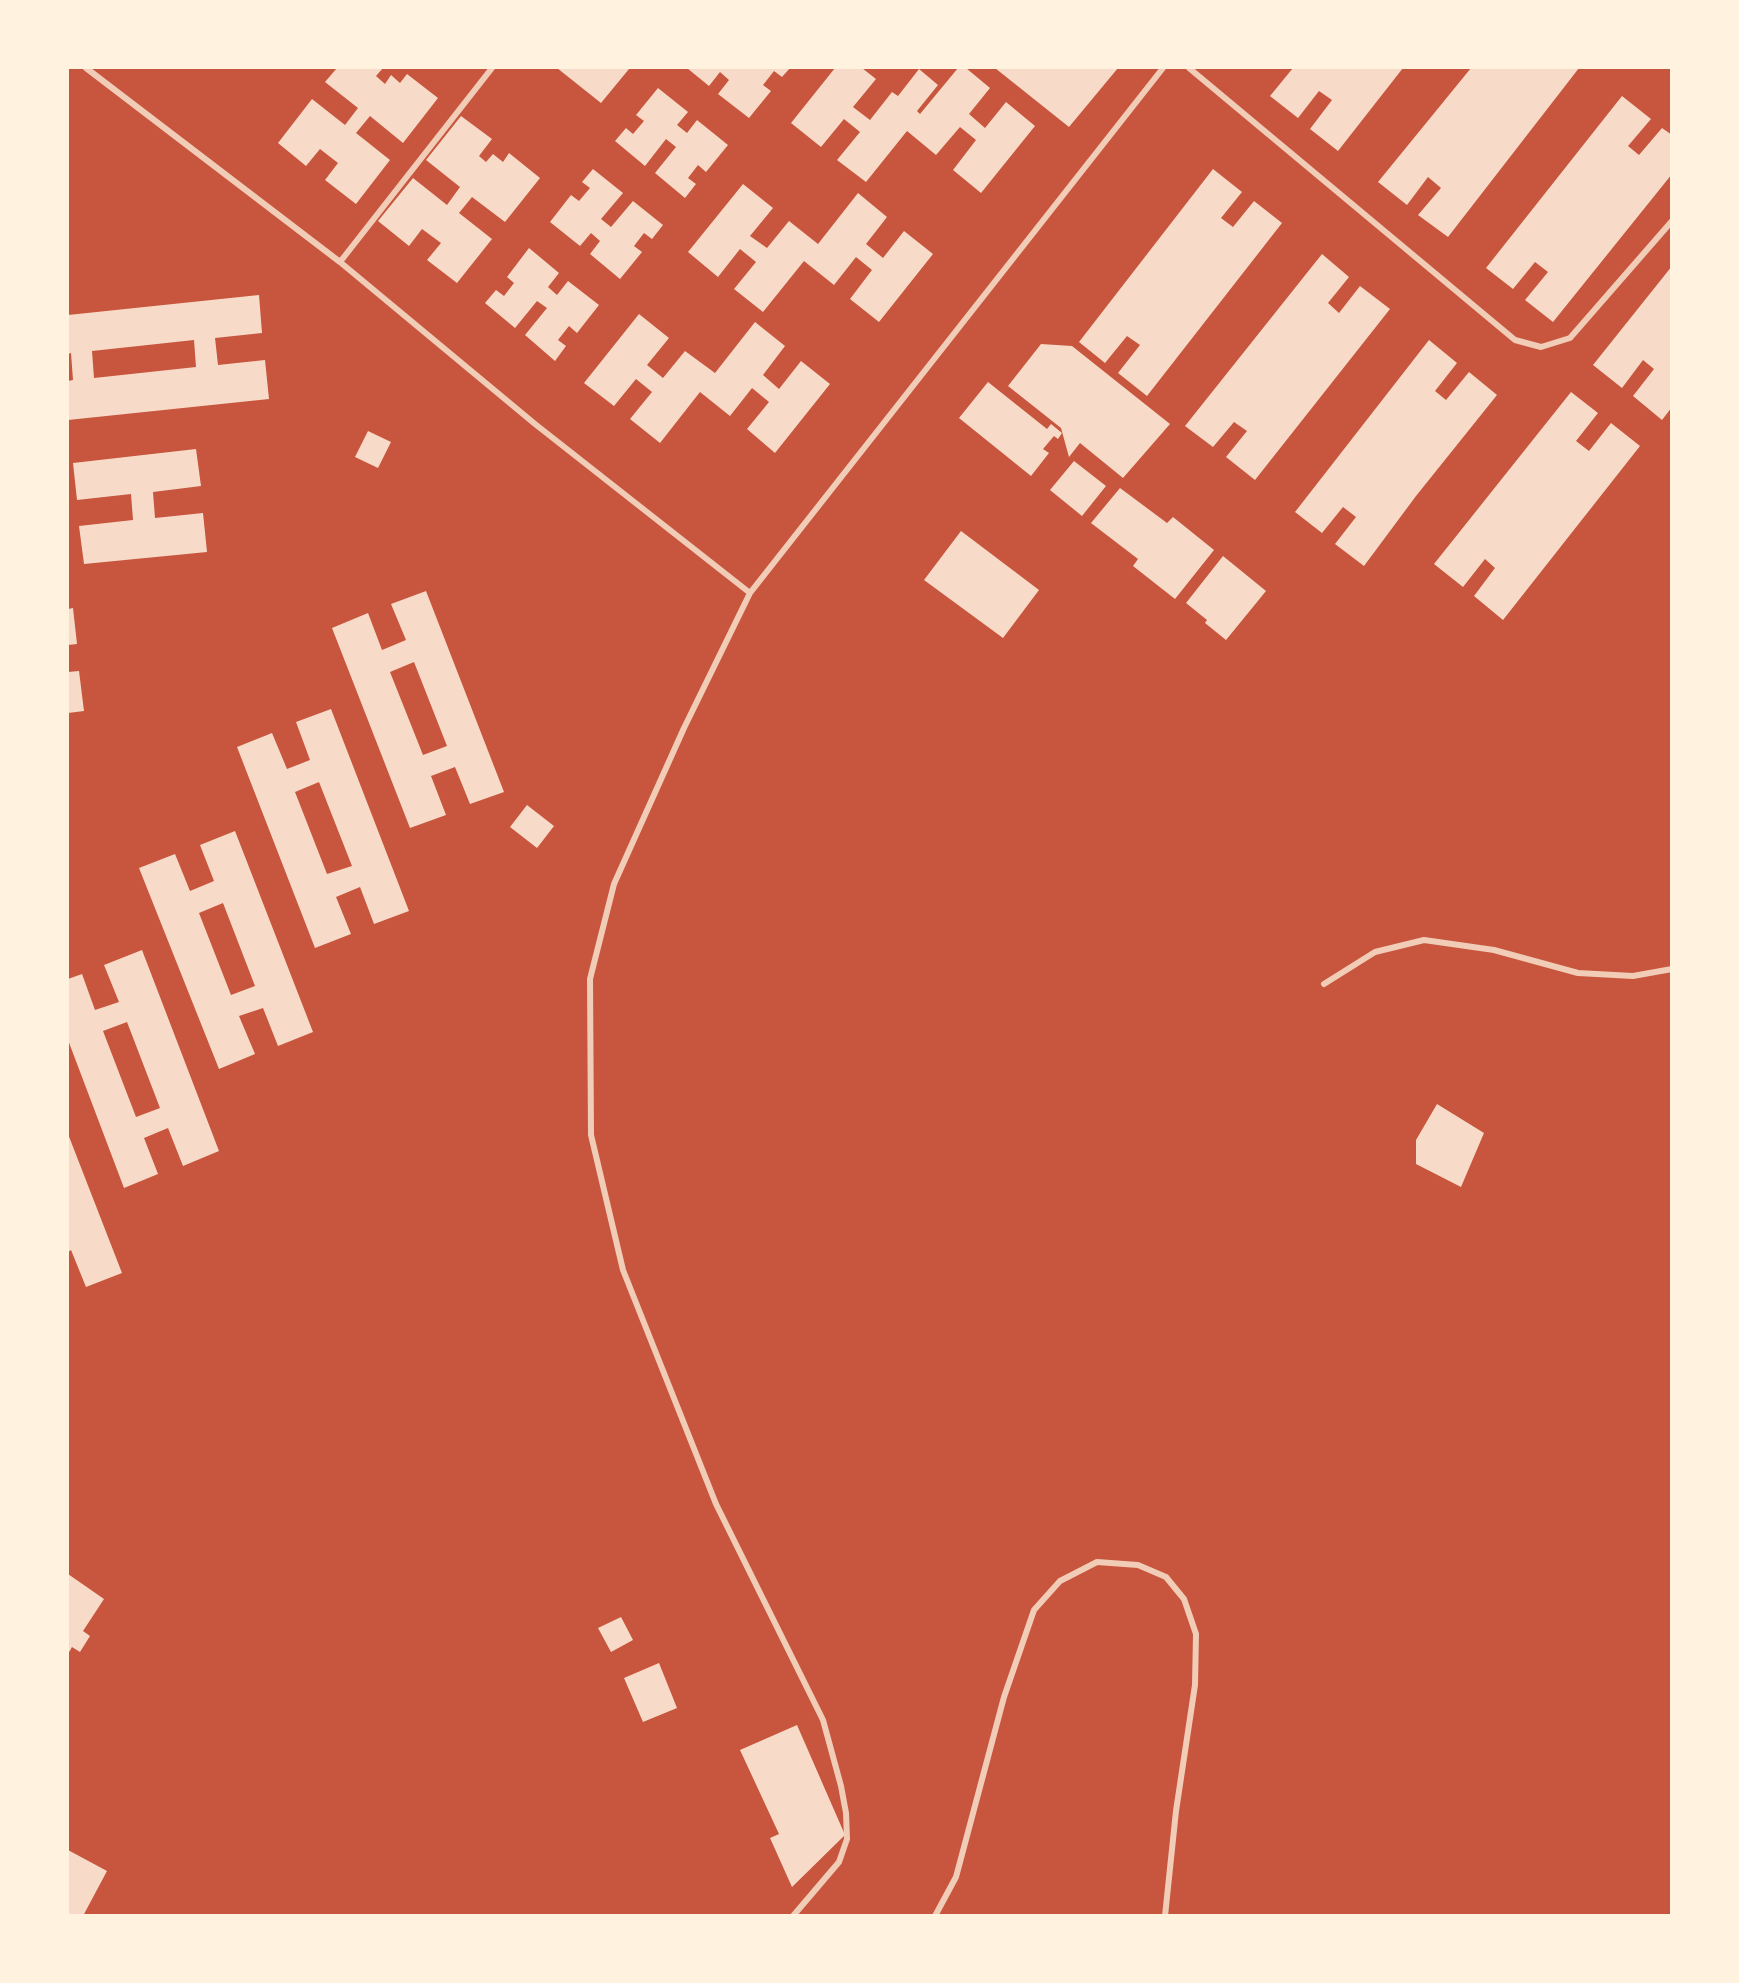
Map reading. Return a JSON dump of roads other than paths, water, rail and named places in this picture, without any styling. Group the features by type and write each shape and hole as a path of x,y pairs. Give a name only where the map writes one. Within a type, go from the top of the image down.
{"street":[{"path":"86,68 340,262 535,424 750,593"},
{"path":"340,262 492,68"},
{"path":"793,1916 839,1862 848,1839 841,1786 823,1720 716,1504 622,1270 591,1135 590,979 614,884 684,728 750,593 1163,68"},
{"path":"1189,68 1515,340 1541,347 1570,338 1671,221"},
{"path":"1324,984 1375,952 1424,940 1494,950 1578,973 1633,976 1671,969"},
{"path":"934,1916 956,1877 1004,1697 1034,1610 1060,1581 1097,1562 1138,1565 1166,1577 1184,1599 1196,1634 1195,1685 1176,1811 1165,1916"}]}
